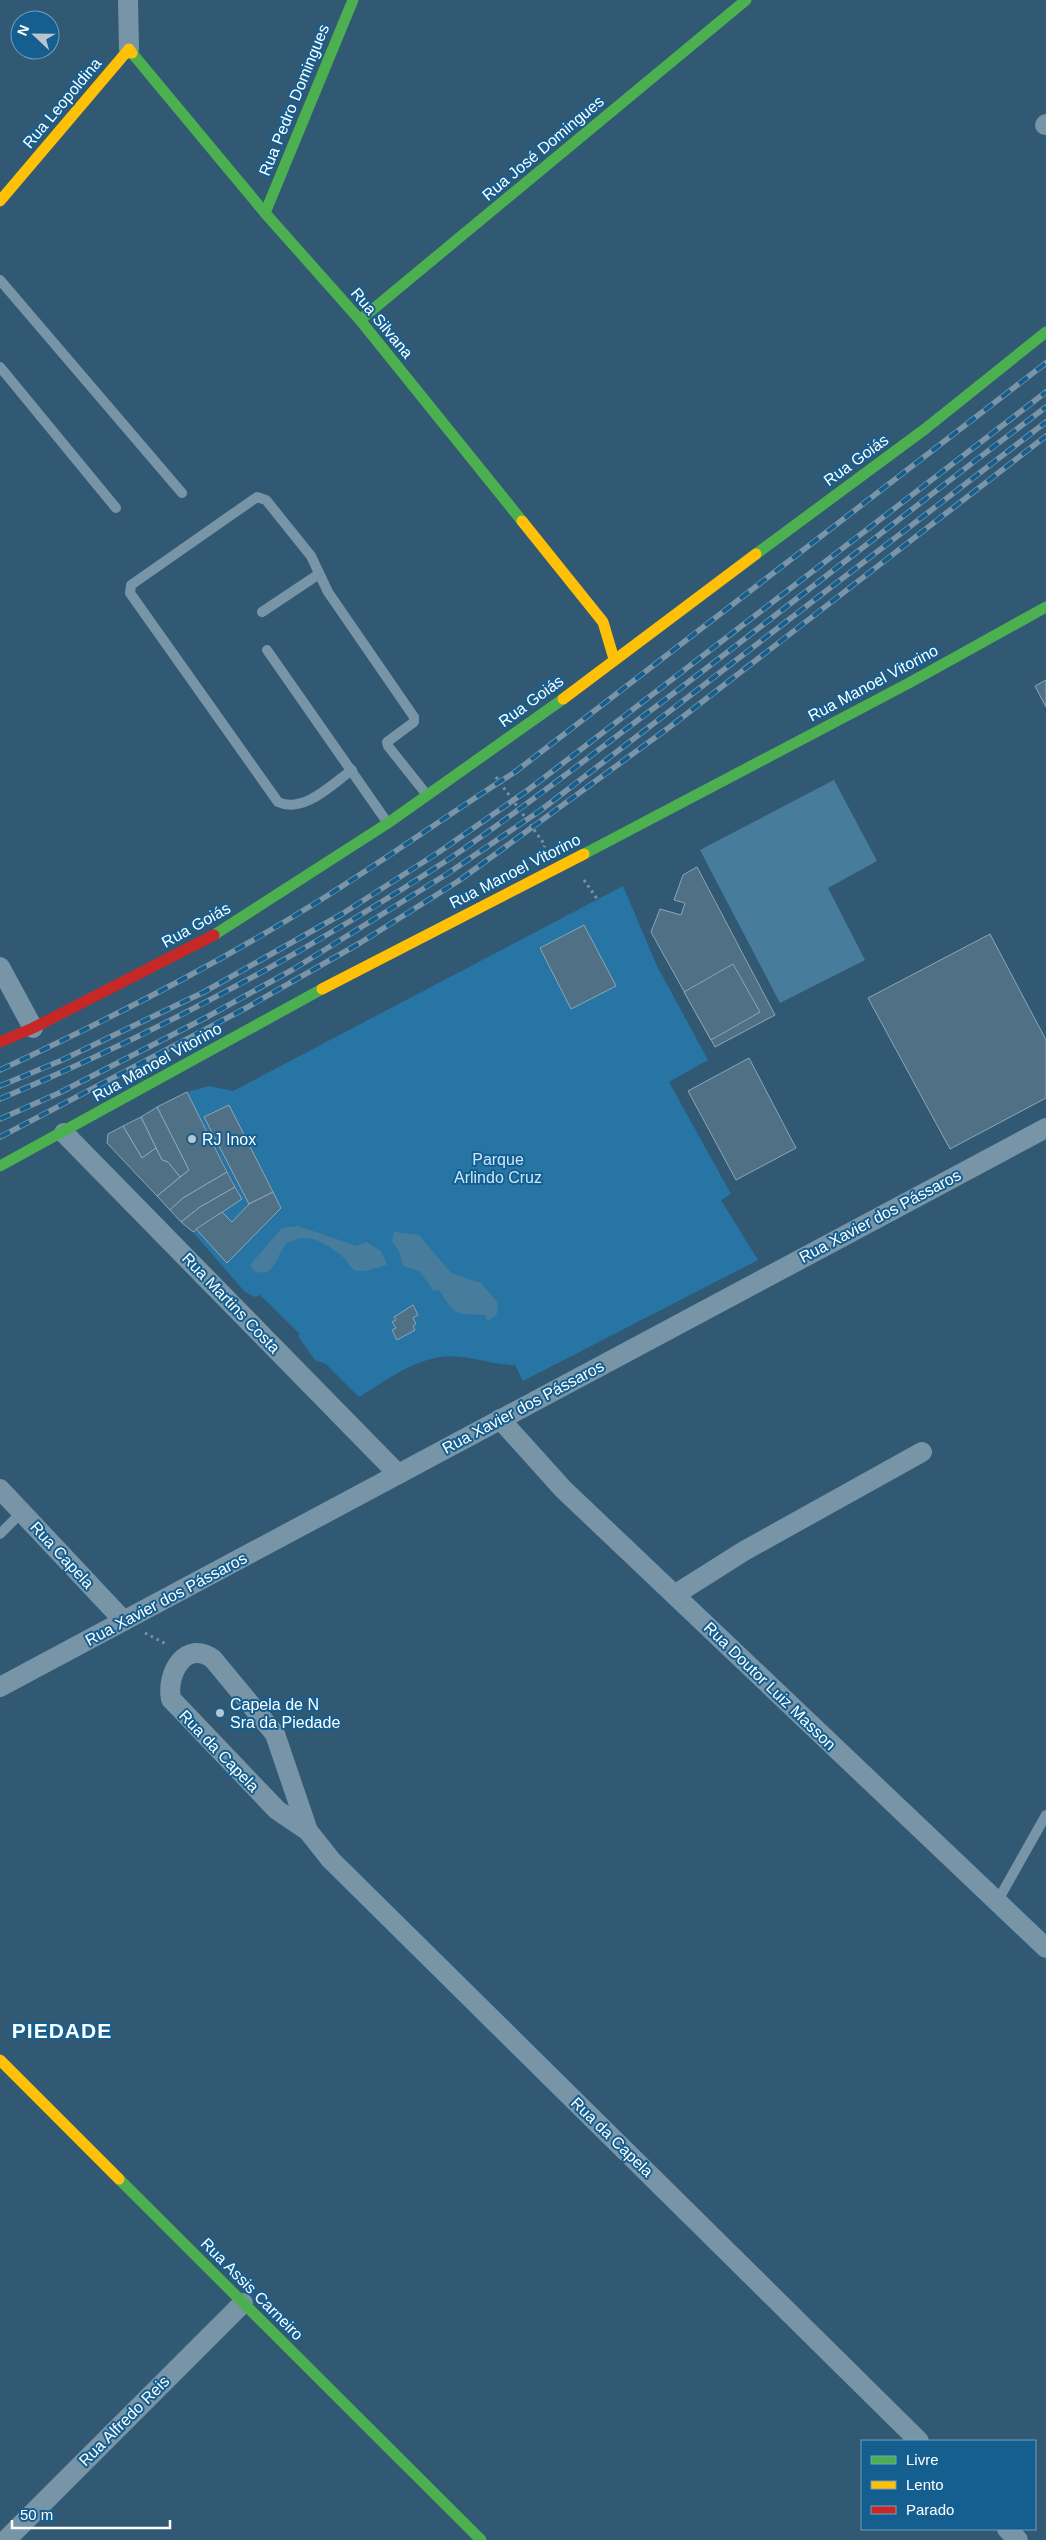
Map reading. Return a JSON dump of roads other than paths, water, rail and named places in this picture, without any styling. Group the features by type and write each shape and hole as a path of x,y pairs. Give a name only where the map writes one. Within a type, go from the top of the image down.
{"main road":[{"name":"Rua Pedro Domingues","path":"265,213 353,0"},
{"name":"Rua José Domingues","path":"360,320 746,0"},
{"name":"Rua Leopoldina","path":"0,201 129,49"},
{"name":"Rua Silvana","path":"129,49 265,213 360,320 603,622 614,659"},
{"name":"Rua Goiás","path":"0,1042 33,1028 222,932 388,823 534,721 614,659 640,635 926,429 1046,332"},
{"name":"Rua Manoel Vitorino","path":"0,1166 64,1133 317,991 663,814 1046,607"},
{"path":"603,622 620,628"},
{"name":"Rua Assis Carneiro","path":"0,2060 481,2540"}],"street":[{"path":"128,0 129,49"},
{"path":"0,968 33,1028"},
{"name":"Rua Xavier dos Pássaros","path":"0,1688 1046,1128"},
{"name":"Rua Martins Costa","path":"64,1133 398,1474"},
{"name":"Rua Doutor Luiz Masson","path":"500,1419 562,1488 676,1594 834,1749 1046,1948"},
{"path":"676,1594 744,1552 922,1452"},
{"name":"Rua Capela","path":"0,1489 124,1621"},
{"name":"Rua da Capela","path":"308,1831 274,1734 214,1660 199,1652 186,1656 170,1680 171,1699 277,1810 308,1831 338,1867 918,2440"},
{"name":"Rua Alfredo Reis","path":"6,2540 243,2303"},
{"path":"1008,2530 1018,2540"}],"lane":[{"path":"0,280 182,494"},
{"path":"0,368 116,508"},
{"path":"352,770 305,803 288,806 278,802 130,594 131,585 257,497 266,500 311,556 328,592 414,717 414,722 387,742 388,746 428,795"},
{"path":"262,612 319,574"},
{"path":"267,650 388,823"},
{"path":"0,1534 22,1512"},
{"path":"997,1902 1046,1816"}],"railway":[{"path":"0,1070 82,1031 244,946 347,883 515,772 1046,363"},
{"path":"0,1086 60,1061 204,992 342,914 439,852 528,790 1046,392"},
{"path":"0,1099 116,1047 229,990 338,928 446,861 650,711 1046,407"},
{"path":"0,1119 59,1093 207,1017 292,970 447,874 541,810 1046,422"},
{"path":"0,1137 246,1008 360,943 460,880 671,726 1046,436"}],"place":[{"name":"RJ Inox","path":"192,1139"},
{"name":"Capela de N Sra da Piedade","path":"220,1713"}],"district":[{"name":"PIEDADE","path":"62,2030"}],"park label":[{"name":"Parque Arlindo Cruz","path":"498,1168"}]}
